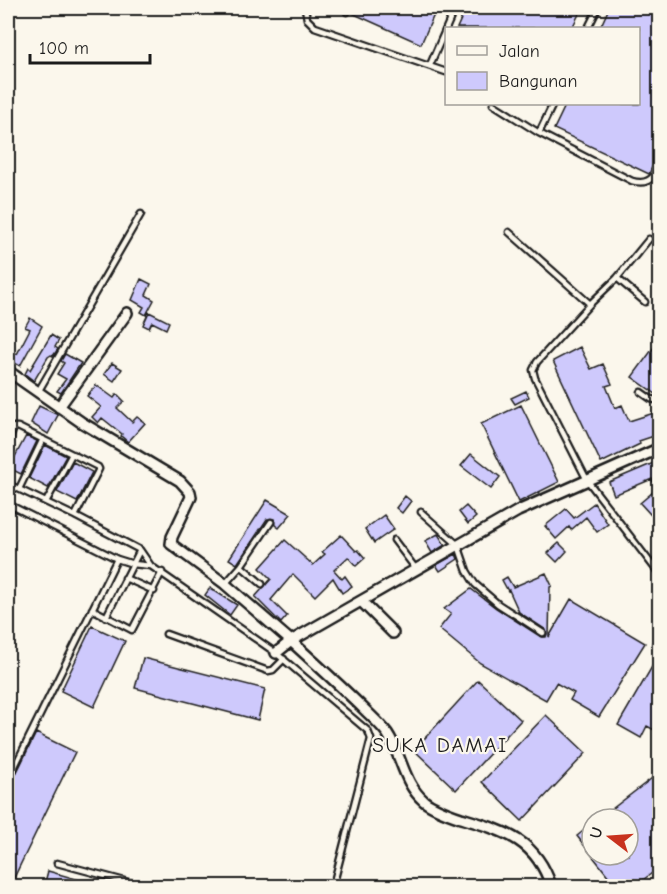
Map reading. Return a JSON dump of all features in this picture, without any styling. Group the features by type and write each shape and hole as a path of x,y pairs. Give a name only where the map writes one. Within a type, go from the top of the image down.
{"street":[{"path":"59,407 127,313"},
{"path":"8,371 59,407 184,485 190,492 190,497 171,544 225,584 350,695 386,732 399,755 405,777 425,802 445,813 498,830 525,844 548,877 551,886"},
{"path":"280,656 291,641 518,511 660,448"},
{"path":"361,601 393,633"}],"lane":[{"path":"305,8 307,19 315,27 445,71"},
{"path":"447,27 455,8"},
{"path":"588,27 598,8"},
{"path":"430,65 445,31"},
{"path":"496,105 539,133 640,183 651,181 660,169"},
{"path":"539,133 553,105"},
{"path":"39,392 141,214"},
{"path":"509,232 590,304"},
{"path":"649,239 617,278 537,362 533,370 587,480 660,575"},
{"path":"617,278 645,302"},
{"path":"641,392 651,399 660,400"},
{"path":"8,445 16,427 44,438 97,466 99,469 75,516"},
{"path":"19,489 44,438"},
{"path":"46,502 72,454"},
{"path":"8,484 140,550 151,566"},
{"path":"8,504 117,559 151,566 162,572 280,656 365,728 371,739 333,886"},
{"path":"421,512 458,545 467,571 475,584 498,604 543,633"},
{"path":"225,584 241,566 271,522"},
{"path":"394,540 416,569"},
{"path":"105,617 140,550"},
{"path":"8,780 117,559"},
{"path":"241,566 262,584"},
{"path":"92,609 132,630 162,572"},
{"path":"125,578 154,591"},
{"path":"166,634 270,671 273,670 280,656"},
{"path":"656,643 660,637"},
{"path":"57,863 143,886"}],"building":[{"path":"353,8 437,8 421,44 352,13"},
{"path":"466,8 582,8 572,27 457,27"},
{"path":"609,8 660,8 660,149 649,174 554,129 566,105 640,105 640,27 600,27"},
{"path":"141,279 151,284 146,295 154,300 146,315 141,312 144,307 132,300"},
{"path":"149,312 169,322 166,329 152,322 149,328 143,325"},
{"path":"30,318 42,326 20,366 13,362 12,364 8,362 8,347 17,354 30,329 25,327"},
{"path":"51,335 59,340 55,347 58,349 53,356 48,357 34,381 25,374 28,368 30,370"},
{"path":"660,339 660,390 656,394 632,377"},
{"path":"580,347 591,369 603,364 612,384 606,386 615,408 622,405 629,421 660,411 660,434 639,441 640,444 601,463 553,361"},
{"path":"65,354 81,363 61,393 57,391 66,379 57,374 64,363 61,361"},
{"path":"112,363 122,369 114,381 104,374"},
{"path":"96,385 114,398 117,394 124,401 117,408 132,422 137,417 145,423 128,442 121,436 122,434 102,418 98,423 92,417 101,407 87,396"},
{"path":"526,391 529,397 515,404 511,398"},
{"path":"521,405 559,482 519,502 481,424"},
{"path":"39,406 58,415 48,434 31,423"},
{"path":"26,436 37,441 21,474 9,468"},
{"path":"45,445 66,456 48,488 29,478"},
{"path":"471,454 500,477 491,489 461,466"},
{"path":"73,462 92,472 77,502 57,492"},
{"path":"656,462 660,469 660,479 653,482 652,479 614,495 609,482"},
{"path":"653,492 660,499 660,525 640,503"},
{"path":"405,496 411,501 402,513 396,508"},
{"path":"267,500 291,514 279,528 275,525 274,519 267,519 237,564 229,559"},
{"path":"594,503 608,524 597,532 586,517 571,530 569,527 556,539 545,526 566,509 574,518"},
{"path":"466,506 476,517 468,524 459,512"},
{"path":"384,515 394,529 374,543 365,529"},
{"path":"438,534 445,545 432,553 425,541"},
{"path":"341,535 365,558 356,566 348,557 334,570 342,579 345,576 352,586 342,593 333,578 315,596 293,574 271,600 287,616 281,623 255,597 271,579 260,568 285,540 313,565 325,554 322,552"},
{"path":"559,543 567,551 557,562 548,553"},
{"path":"456,554 458,559 440,571 436,565"},
{"path":"546,573 552,586 550,587 549,637 571,599 645,643 599,717 570,700 574,693 556,683 546,700 480,663 439,629 451,614 444,609 471,589 541,637 546,637 546,630 519,612 502,580 507,577 513,587"},
{"path":"210,588 237,605 230,615 205,595"},
{"path":"92,626 125,641 94,707 61,691"},
{"path":"660,653 660,733 647,726 641,738 618,725"},
{"path":"143,658 265,689 258,720 135,688"},
{"path":"478,680 521,720 456,790 414,750"},
{"path":"546,715 586,753 522,821 482,782"},
{"path":"36,733 75,752 8,886 8,787"},
{"path":"660,772 660,867 635,886 616,886 601,867 640,867 640,807 615,807"},
{"path":"48,871 97,885 97,886 44,886"}],"district":[{"name":"SUKA DAMAI","path":"440,745"}]}
